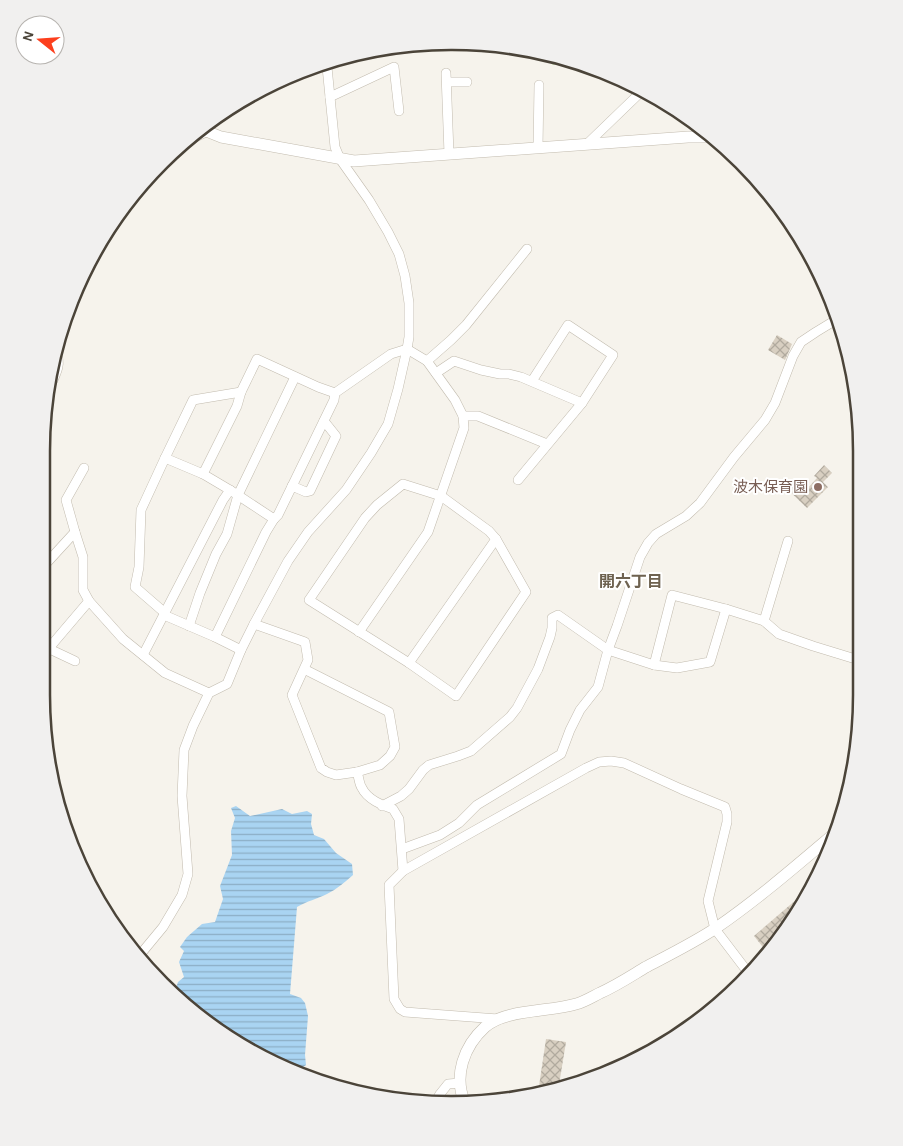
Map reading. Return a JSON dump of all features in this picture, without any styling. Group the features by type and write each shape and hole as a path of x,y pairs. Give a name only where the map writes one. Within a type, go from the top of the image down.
{"street":[{"path":"330,97 394,67 399,111"},
{"path":"143,951 163,927 177,905 188,874 182,796 184,750 193,726 209,693 227,684 241,650 288,561 308,532 346,490 388,424 407,348 409,337 409,302 399,254 369,200 340,159 335,146 327,70"},
{"path":"449,154 447,78 467,82"},
{"path":"538,148 539,85"},
{"path":"588,144 637,96"},
{"path":"209,132 221,137 354,161 701,138"},
{"path":"427,361 466,325 527,249"},
{"path":"402,849 440,835 459,823 477,806 562,754 570,730 580,710 598,687 608,650 640,557 648,543 656,534 686,516 700,503 734,457 765,420 775,403 793,356 801,342 832,322"},
{"path":"518,480 582,403 614,355 568,325 532,381"},
{"path":"359,632 428,532 464,428 463,416 455,400 436,373 427,361 407,348"},
{"path":"215,637 266,532 278,515 334,400 335,393 391,354 407,348"},
{"path":"203,474 237,406 241,392 257,359 335,393"},
{"path":"436,373 454,361 481,370 510,374 532,381 582,403"},
{"path":"189,626 216,554 227,534 235,493 295,377"},
{"path":"241,392 193,400 141,510 139,567 135,587 165,614 241,650"},
{"path":"463,416 478,416 547,444"},
{"path":"292,486 306,492 310,491 336,436 324,421"},
{"path":"165,458 203,474 274,519"},
{"path":"84,468 66,500 83,557 83,590 89,601 123,639 165,672 209,693"},
{"path":"403,484 441,496 489,531 496,540 526,592 456,696 409,663 310,600 365,518 377,505 403,484"},
{"path":"143,655 223,500 235,493"},
{"path":"50,559 75,532"},
{"path":"409,663 496,540"},
{"path":"764,621 788,541"},
{"path":"654,665 672,595 764,621 780,634 812,646 853,657"},
{"path":"50,641 89,601"},
{"path":"382,806 401,796 429,765 471,751 510,718 538,669 550,638 552,618 558,615 608,650 654,665 677,668 710,662 726,609"},
{"path":"254,624 305,642 308,660 292,695 322,768 336,775 357,772 380,765 390,756 394,746 389,712 304,670"},
{"path":"50,648 75,661"},
{"path":"498,1020 406,1012 400,1009 394,1000 389,885 403,871 599,762 624,763 725,807 727,822 708,901 715,929 745,968"},
{"path":"357,772 362,790 382,806 393,809 399,819 403,871"},
{"path":"463,1096 460,1083 466,1050 486,1026 514,1015 576,1004 602,992 715,929 772,886 825,842"},
{"path":"439,1096 448,1084 460,1083"}],"water":[{"path":"236,806 250,816 282,809 292,814 307,811 312,814 311,824 314,835 324,839 336,853 352,864 353,875 341,885 327,894 297,907 290,994 301,998 305,1003 308,1016 306,1065 303,1067 274,1055 228,1028 207,1013 177,986 178,982 184,977 179,962 184,951 180,947 187,937 202,924 215,922 223,899 220,886 232,855 231,831 235,818 231,808"}],"building":[{"path":"777,335 792,344 785,360 768,350"},
{"name":"波木保育園","path":"824,465 832,473 823,482 828,487 807,508 785,487 792,479 805,491 817,478 814,476"},
{"path":"796,900 763,947 754,936"},
{"path":"546,1039 566,1042 560,1081 539,1086"}],"place":[{"name":"波木保育園","path":"818,487"}],"district":[{"name":"開六丁目","path":"631,581"}]}
